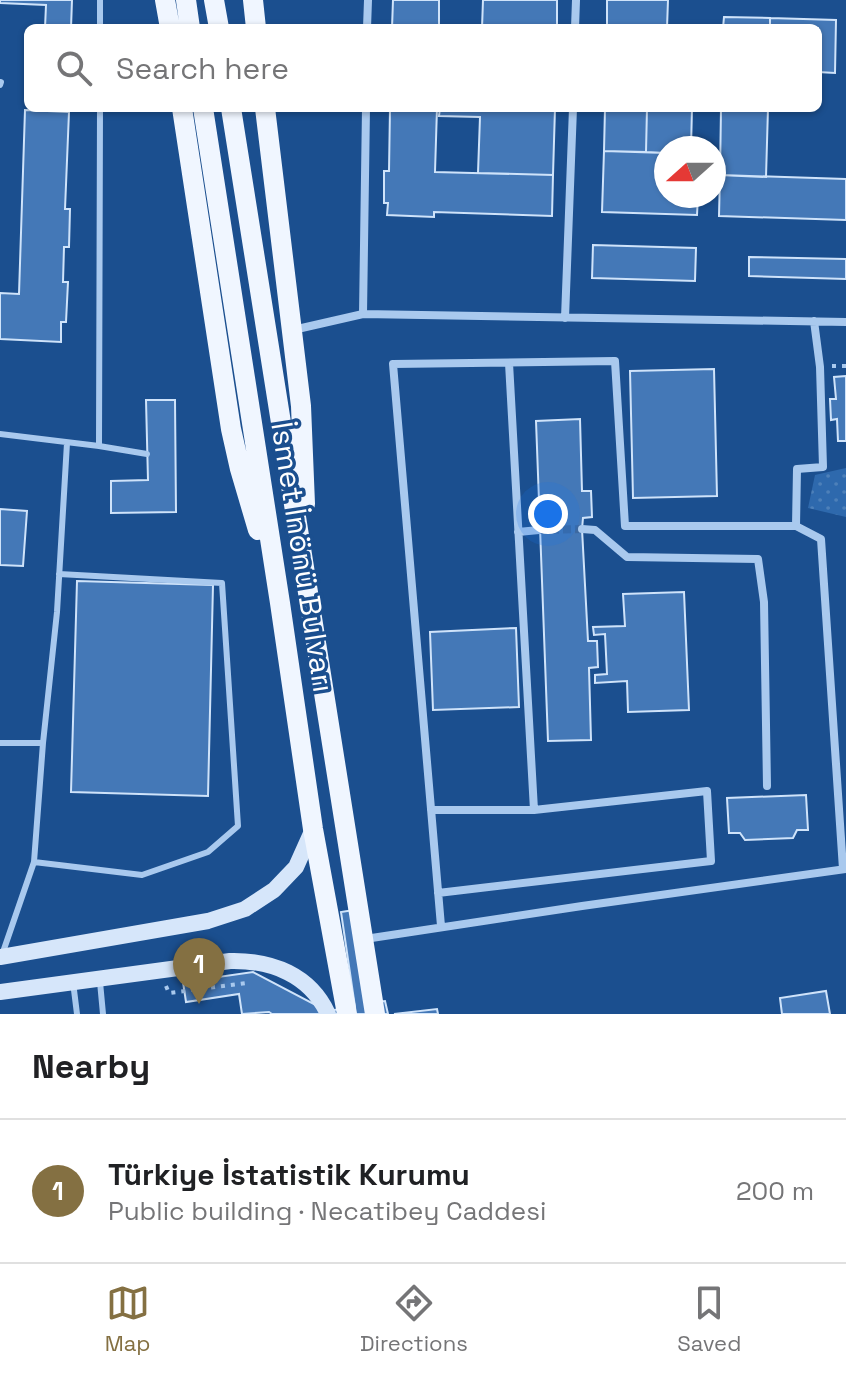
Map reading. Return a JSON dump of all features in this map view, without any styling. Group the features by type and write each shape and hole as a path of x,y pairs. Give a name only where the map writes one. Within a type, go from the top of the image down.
{"main road":[{"path":"165,0 169,24"},
{"path":"186,0 189,24"},
{"path":"214,0 218,24"},
{"path":"253,0 256,24"},
{"path":"183,112 231,429 280,603"},
{"name":"İsmet İnönü Bulvarı","path":"204,112 313,829 347,1014"},
{"name":"İsmet İnönü Bulvarı","path":"232,112 375,1014"},
{"path":"265,112 301,406 310,600"},
{"path":"1,957 208,921 245,909 274,890 296,867 313,829"},
{"path":"0,992 248,960 267,963 303,982 315,992 328,1014"}],"street":[{"path":"367,24 368,0"},
{"path":"575,24 576,0"},
{"path":"363,314 366,112"},
{"path":"565,318 573,112"},
{"path":"292,330 363,314 846,322"},
{"path":"796,526 797,469 823,467 820,367 814,321"},
{"path":"364,940 441,926 844,869 821,539 796,526 625,526 615,361 393,364 441,926"},
{"path":"509,363 534,810"},
{"path":"582,529 595,530 627,557 758,559 764,602 767,786"},
{"path":"518,532 539,530"},
{"path":"431,810 534,810 707,791 711,861 438,893"}],"lane":[{"path":"100,0 100,24"},
{"path":"99,446 100,112"},
{"path":"0,434 147,454"},
{"path":"1,957 34,862 57,612 67,443"},
{"path":"34,862 142,875 208,852 238,826 222,583 59,574"},
{"path":"0,743 43,743"},
{"path":"99,980 103,1014"},
{"path":"73,982 77,1014"}],"path":[{"path":"188,990 246,983"}],"shaded area":[{"path":"846,468 846,517 808,508 815,475"}],"building":[{"path":"0,0 72,0 71,24 45,24 46,5 0,3"},
{"path":"393,0 439,0 439,24 392,24"},
{"path":"483,0 557,0 557,24 482,24"},
{"path":"607,0 668,0 667,24 607,24"},
{"path":"724,17 770,18 770,24 723,24"},
{"path":"770,18 836,20 835,73 822,72 822,24 770,24"},
{"path":"25,112 69,112 65,209 70,209 69,247 64,247 63,282 68,282 66,322 61,322 61,342 0,339 0,293 19,294"},
{"path":"390,112 437,112 435,172 553,175 552,216 434,212 434,217 387,215 384,171 389,171"},
{"path":"440,112 555,112 553,175 478,173 480,117 439,116"},
{"path":"605,112 647,112 646,152 604,151"},
{"path":"647,112 692,112 691,136 654,136 654,152 646,152"},
{"path":"721,112 768,112 766,177 726,175 726,136 721,136"},
{"path":"604,151 654,153 654,208 697,208 697,215 602,212"},
{"path":"726,175 846,179 846,220 719,216 719,208 726,208"},
{"path":"593,245 696,248 695,281 592,278"},
{"path":"749,257 846,259 846,279 749,276"},
{"path":"714,369 717,496 633,498 630,371"},
{"path":"846,376 846,441 838,441 837,419 831,420 830,399 836,399 834,377"},
{"path":"146,400 175,400 176,512 111,513 111,481 148,480"},
{"path":"580,419 582,491 591,491 592,517 583,518 582,529 588,641 597,641 598,667 589,668 591,740 548,741 536,421"},
{"path":"0,509 27,511 23,566 0,565"},
{"path":"77,581 213,585 208,796 71,792"},
{"path":"684,592 689,710 628,712 627,681 595,683 595,675 607,674 605,634 594,635 593,627 625,626 623,594"},
{"path":"516,628 519,707 433,710 430,632"},
{"path":"806,795 808,830 797,830 793,838 745,840 740,833 729,833 727,798"},
{"path":"360,909 375,1002 385,1001 388,1014 242,1014 239,994 186,1002 183,982 253,972 327,1011 355,1007 341,912"},
{"path":"826,991 830,1014 782,1014 780,998"},
{"path":"437,1009 438,1014 394,1014"}],"tunnel":[{"path":"539,530 582,529"}],"place":[{"name":"Türkiye İstatistik Kurumu","path":"199,1004"}]}
